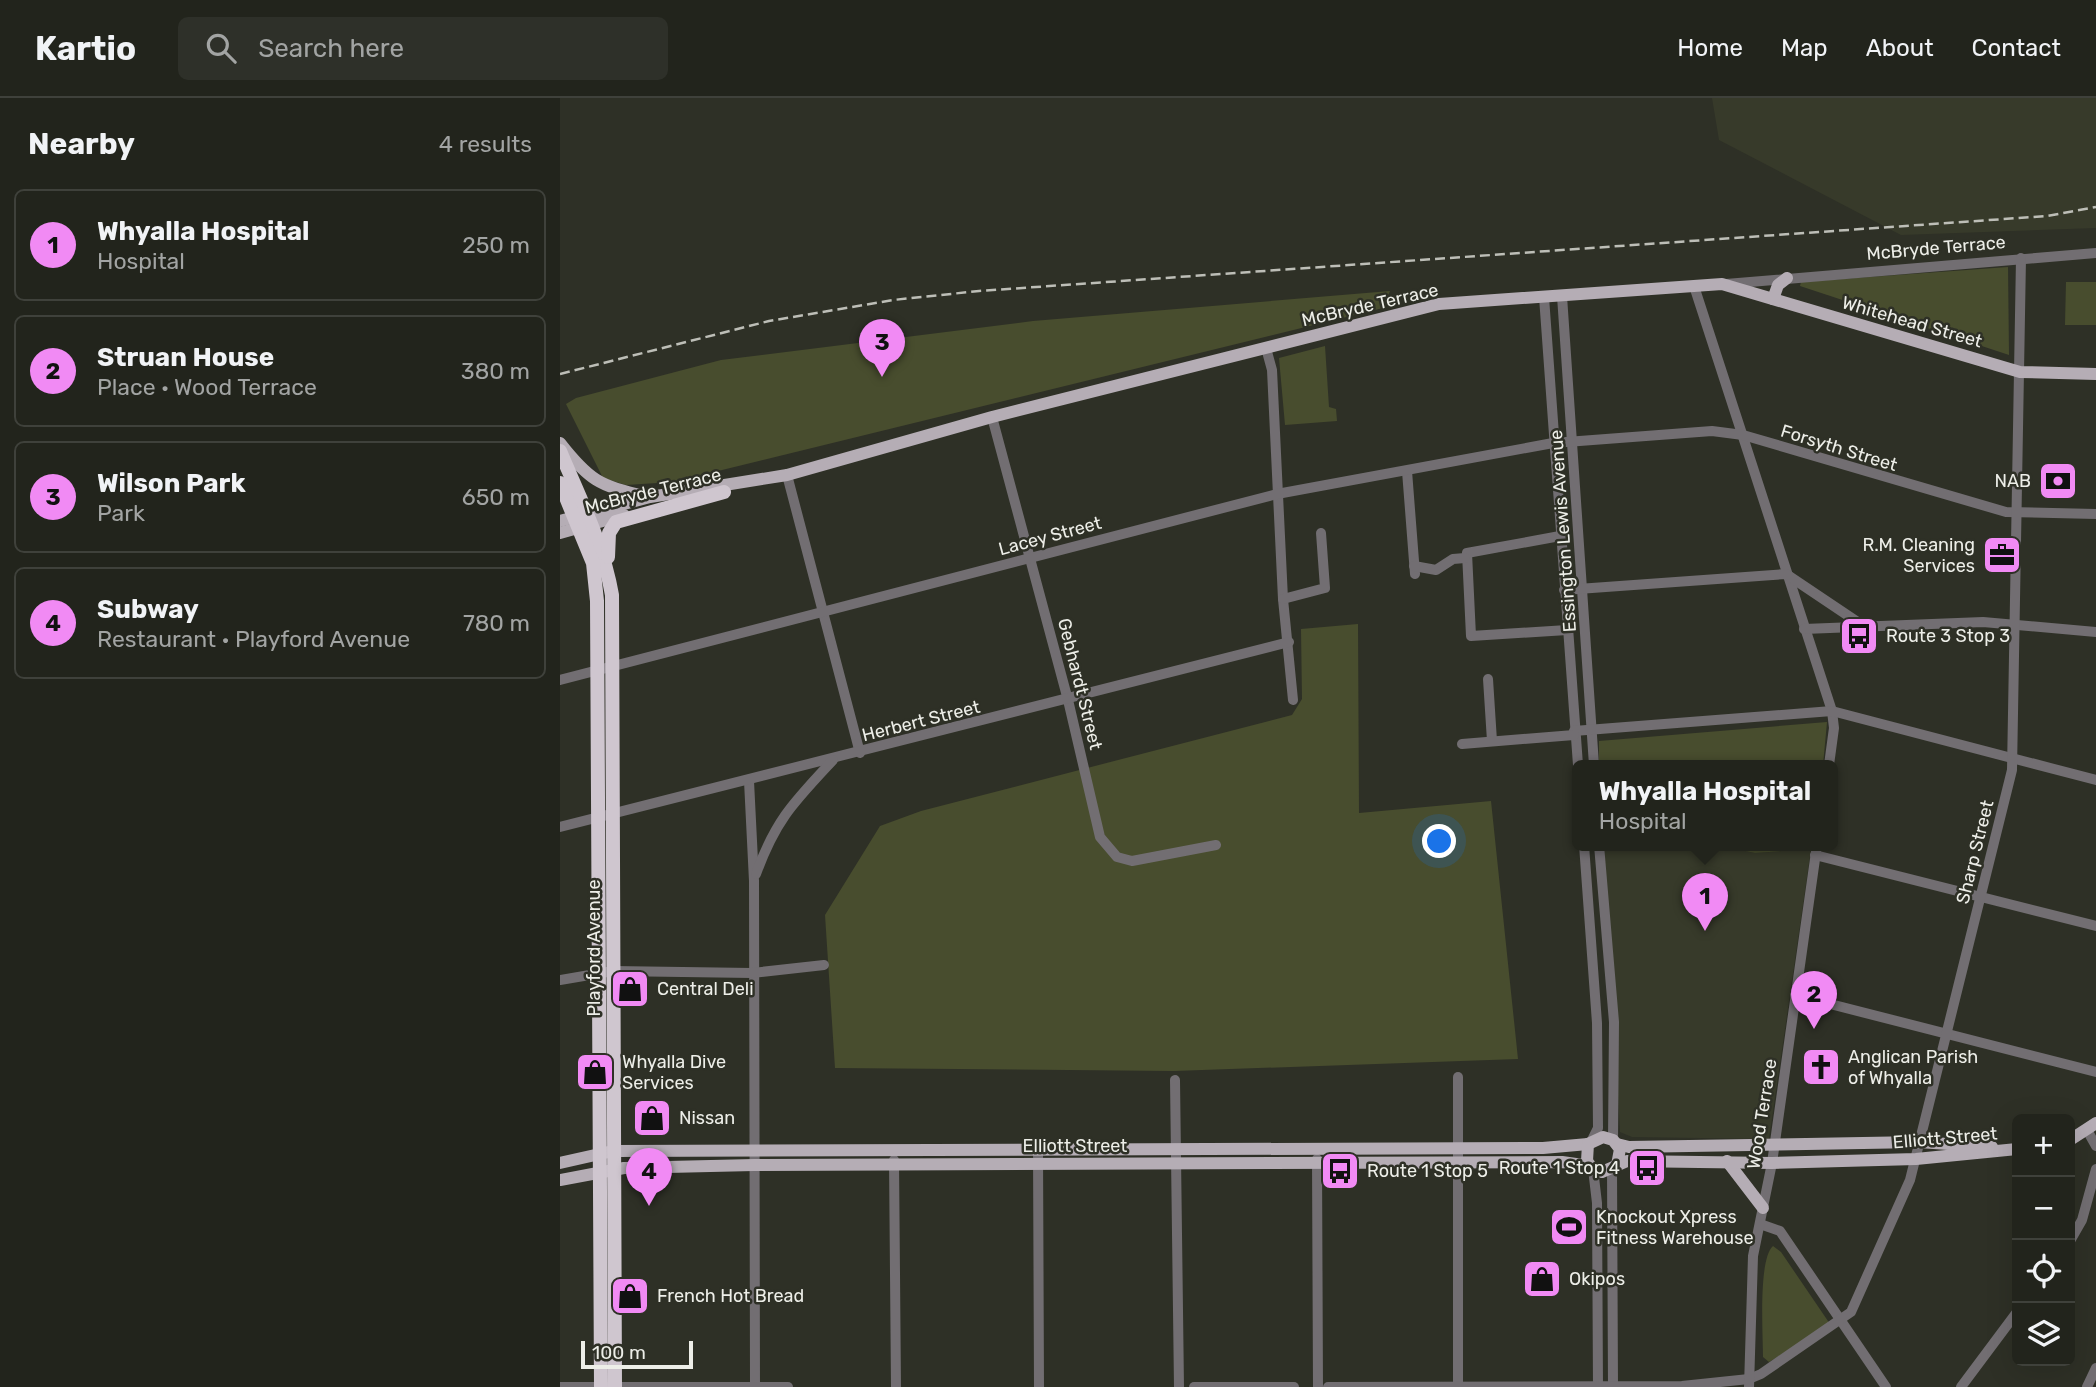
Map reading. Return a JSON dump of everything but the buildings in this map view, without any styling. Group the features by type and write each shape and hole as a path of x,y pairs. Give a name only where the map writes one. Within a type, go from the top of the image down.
{"highway":[{"path":"560,451 584,520"},
{"path":"560,483 584,520"},
{"path":"607,566 609,533 616,522 724,492"},
{"name":"Playford Avenue","path":"584,520 607,566 612,595 613,815 606,972 606,1170 607,1278 615,1387"},
{"name":"Playford Avenue","path":"584,520 596,591 597,818 606,972"},
{"name":"Playford Avenue","path":"601,1387 607,1278"}],"main road":[{"path":"1773,299 1778,285 1787,278"},
{"name":"Whitehead Street","path":"1722,284 2020,372 2096,374"},
{"name":"McBryde Terrace","path":"560,535 584,520 650,497 788,475 992,417 1439,304 1722,284"},
{"path":"560,443 582,470 598,483 650,497"},
{"name":"McBryde Terrace","path":"560,521 584,520 724,492 753,482"},
{"path":"560,535 572,538 585,548 596,591"},
{"path":"2075,1137 2092,1126"},
{"path":"1603,1137 1615,1142 1620,1155 1614,1167 1602,1172 1592,1168 1585,1155 1590,1142 1603,1137"},
{"name":"Elliott Street","path":"560,1164 606,1152 1543,1148 1590,1142"},
{"name":"Elliott Street","path":"1615,1142 1629,1147 1919,1142 1969,1143 2012,1150"},
{"name":"Elliott Street","path":"1614,1167 1627,1161 1772,1163 1916,1159 2012,1150"},
{"name":"Elliott Street","path":"560,1180 606,1170 754,1165 1562,1161 1592,1168"},
{"path":"1727,1161 1763,1208"}],"street":[{"name":"McBryde Terrace","path":"1722,284 2096,253"},
{"name":"Sharp Street","path":"1749,1383 1851,1312 1910,1180 1980,896 2012,759 2021,258"},
{"path":"1694,286 1832,711 1834,728 1830,760"},
{"name":"Essington Lewis Avenue","path":"1562,296 1594,760"},
{"name":"Essington Lewis Avenue","path":"1544,297 1577,760"},
{"path":"1266,348 1272,370 1283,599 1293,700"},
{"name":"Gebhardt Street","path":"992,417 1068,700 1100,837 1117,856 1132,861 1216,845"},
{"name":"Forsyth Street","path":"1553,443 1712,431 1743,435 1885,479 2016,512 2096,514"},
{"name":"Lacey Street","path":"560,680 1278,495 1553,443"},
{"path":"1407,471 1415,570 1436,570 1453,559 1465,558"},
{"path":"788,475 860,753"},
{"path":"1283,599 1325,588 1321,533"},
{"path":"1560,536 1467,553 1465,558 1471,636 1567,630"},
{"path":"1564,590 1786,574 1862,625"},
{"path":"1804,629 1862,625 2014,623 2096,632"},
{"name":"Herbert Street","path":"560,827 833,760 1289,642"},
{"path":"1488,679 1492,741"},
{"path":"1462,744 1591,730 1832,711 2096,780"},
{"path":"754,881 770,837 787,809 833,760"},
{"path":"749,781 754,881 752,973 755,1387"},
{"path":"1584,851 1597,1023 1598,1128 1590,1142"},
{"path":"1600,851 1614,1022 1615,1142"},
{"name":"Wood Terrace","path":"1749,1383 1753,1256 1772,1163 1816,851"},
{"path":"1820,851 2096,926"},
{"path":"560,980 606,972 752,973 824,965"},
{"path":"1796,995 2096,1072"},
{"path":"1458,1077 1458,1386"},
{"path":"1175,1080 1179,1387"},
{"path":"2092,1126 2096,1146"},
{"path":"1317,1148 1318,1387"},
{"path":"1038,1149 1039,1387"},
{"path":"893,1150 896,1387"},
{"path":"1613,1386 1614,1167"},
{"path":"1592,1168 1597,1203 1598,1386"},
{"path":"2071,1240 2082,1220 2096,1168"},
{"path":"1760,1224 1780,1231 1885,1387"},
{"path":"1961,1387 2012,1319"},
{"path":"2087,1387 2096,1368"},
{"path":"1328,1387 1682,1386 1749,1383"},
{"path":"560,1387 788,1387"},
{"path":"1194,1387 1294,1387"}],"shaded area":[{"path":"1712,98 2096,98 2096,228 1901,235 1719,140"},
{"path":"1604,851 1811,851 1769,1139 1632,1137 1620,1132"}],"green space":[{"path":"2008,267 2009,355 1800,286 1801,282"},
{"path":"2066,282 2096,282 2096,325 2065,325"},
{"path":"1390,291 1383,308 673,482 626,485 603,478 566,404 576,398 721,360 1033,321"},
{"path":"1325,346 1329,407 1336,409 1337,421 1285,425 1279,358"},
{"path":"1358,624 1359,813 1491,801 1518,1059 1174,1071 835,1068 825,915 880,826 921,811 1292,715 1302,699 1301,629"},
{"path":"1827,722 1823,760 1599,760 1599,741"},
{"path":"1745,851 1783,851 1755,853"},
{"path":"1773,1246 1781,1252 1830,1324 1769,1362 1763,1357 1762,1298 1765,1266"}],"railway":[{"path":"560,374 769,321 893,300 979,291 2047,216 2096,207"}],"place":[{"name":"Wilson Park","path":"882,377"},
{"name":"NAB","path":"2058,481"},
{"name":"R.M. Cleaning Services","path":"2002,555"},
{"name":"Route 3 Stop 3","path":"1859,636"},
{"name":"Whyalla Hospital","path":"1705,931"},
{"name":"Central Deli","path":"630,989"},
{"name":"Struan House","path":"1814,1029"},
{"name":"Anglican Parish of Whyalla","path":"1821,1067"},
{"name":"Whyalla Dive Services","path":"595,1072"},
{"name":"Nissan","path":"652,1118"},
{"name":"Route 1 Stop 4","path":"1647,1168"},
{"name":"Route 1 Stop 5","path":"1340,1171"},
{"name":"Subway","path":"649,1206"},
{"name":"Knockout Xpress Fitness Warehouse","path":"1569,1227"},
{"name":"Okipos","path":"1542,1279"},
{"name":"French Hot Bread","path":"630,1296"}]}
